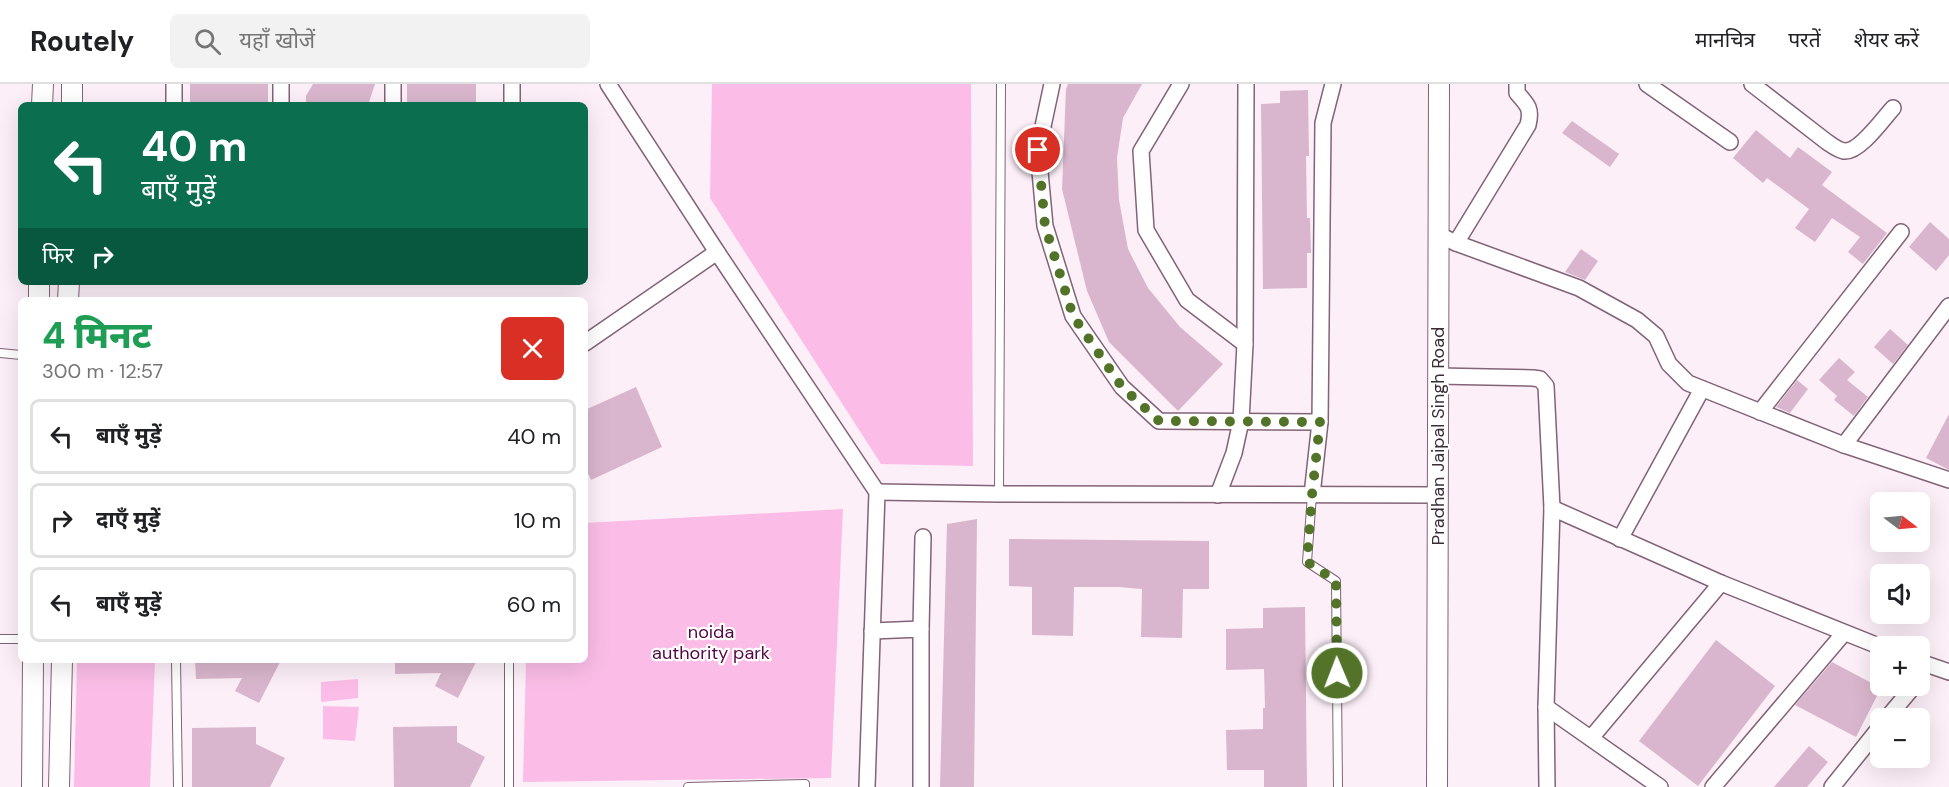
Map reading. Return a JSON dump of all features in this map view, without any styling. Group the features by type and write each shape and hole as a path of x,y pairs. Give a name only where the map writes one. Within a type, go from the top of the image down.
{"street":[{"path":"42,102 43,84"},
{"path":"72,84 72,102"},
{"path":"174,84 174,102"},
{"path":"281,84 281,102"},
{"path":"393,84 393,102"},
{"path":"512,84 512,102"},
{"path":"608,84 717,252 878,492 867,787"},
{"path":"1052,84 1038,150 1045,226 1073,316 1122,387 1159,421 1320,422"},
{"path":"1181,84 1141,151 1146,230 1188,300 1245,344"},
{"path":"1218,495 1234,453 1241,421 1245,344 1246,84"},
{"path":"1312,495 1320,422 1323,123 1333,84"},
{"name":"Pradhan Jaipal Singh Road","path":"1437,787 1438,376 1448,239 1440,84"},
{"path":"1517,84 1517,93 1526,102 1531,114 1528,126 1448,239 1579,288 1637,320 1656,336 1669,364 1688,383 1844,445 1949,480"},
{"path":"1647,84 1730,142"},
{"path":"1752,84 1827,142 1846,152 1865,139 1893,108"},
{"path":"1760,412 1900,232"},
{"path":"588,341 717,252"},
{"path":"1844,445 1949,306"},
{"path":"1438,376 1533,378 1543,382 1546,386 1552,508 1546,706 1547,787"},
{"path":"1620,539 1702,389"},
{"path":"878,492 1438,495"},
{"path":"1552,508 1721,583 1870,643"},
{"path":"921,787 923,537"},
{"path":"1591,738 1721,583"},
{"path":"872,632 921,629"},
{"path":"1713,787 1844,633"},
{"path":"32,787 33,663"},
{"path":"59,787 62,663"},
{"path":"1930,669 1949,672"},
{"path":"1895,708 1906,696"},
{"path":"1546,706 1660,787"},
{"path":"1832,787 1870,740"}],"lane":[{"path":"999,494 1001,84"},
{"path":"0,353 18,355"},
{"path":"1312,495 1307,562 1336,581 1338,787"},
{"path":"0,639 18,639"},
{"path":"176,663 178,787"},
{"path":"509,663 509,787"},
{"path":"688,787 805,784 805,787"}],"green space":[{"path":"712,84 971,84 973,466 881,464 710,198"},
{"name":"noida authority park","path":"843,509 831,778 523,782 526,663 588,663 588,523"},
{"path":"77,663 155,663 150,787 74,787"},
{"path":"358,679 358,698 321,702 321,682"},
{"path":"323,706 359,707 355,741 323,739"}],"building":[{"path":"190,84 268,84 268,102 190,102"},
{"path":"313,84 375,84 369,102 306,102 306,96"},
{"path":"407,84 476,84 476,102 407,102"},
{"path":"1068,84 1142,84 1123,118 1117,158 1119,200 1128,249 1148,288 1180,327 1223,364 1178,411 1109,342 1087,291 1062,189"},
{"path":"1308,90 1307,218 1310,218 1311,253 1307,253 1307,288 1263,289 1261,104 1280,103 1280,91"},
{"path":"1572,121 1619,154 1610,167 1562,133"},
{"path":"1756,130 1790,158 1798,147 1832,172 1822,185 1887,233 1863,264 1848,252 1860,237 1832,218 1815,242 1795,228 1809,209 1767,178 1763,183 1733,158"},
{"path":"1930,222 1949,239 1949,255 1936,271 1909,247"},
{"path":"1581,249 1598,261 1585,280 1565,272"},
{"path":"1890,329 1908,345 1893,364 1874,347"},
{"path":"1839,358 1855,372 1847,380 1868,397 1854,416 1834,400 1837,396 1819,380"},
{"path":"1797,380 1808,389 1790,413 1776,407"},
{"path":"636,387 662,447 591,480 588,474 588,409"},
{"path":"1949,414 1949,470 1926,458"},
{"path":"977,519 974,787 940,787 947,524"},
{"path":"1009,539 1209,541 1209,589 1183,589 1182,638 1141,637 1142,589 1118,587 1074,587 1073,636 1032,635 1032,587 1009,586"},
{"path":"1305,607 1307,787 1264,787 1264,770 1227,770 1226,730 1263,729 1263,708 1265,708 1264,669 1226,670 1226,629 1263,628 1263,608"},
{"path":"1716,640 1775,686 1698,786 1639,741"},
{"path":"1832,662 1870,682 1870,696 1877,696 1856,737 1795,705"},
{"path":"195,663 279,663 259,703 235,691 242,678 196,679"},
{"path":"395,663 476,663 458,698 435,686 441,673 395,674"},
{"path":"457,726 457,742 485,757 470,787 394,787 393,727"},
{"path":"256,727 256,744 285,758 270,787 192,787 192,728"},
{"path":"1809,746 1828,762 1807,787 1774,787"}],"route":[{"path":"1038,150 1045,226 1073,316 1122,387 1159,421 1320,422 1307,562 1336,581 1337,673"}]}
